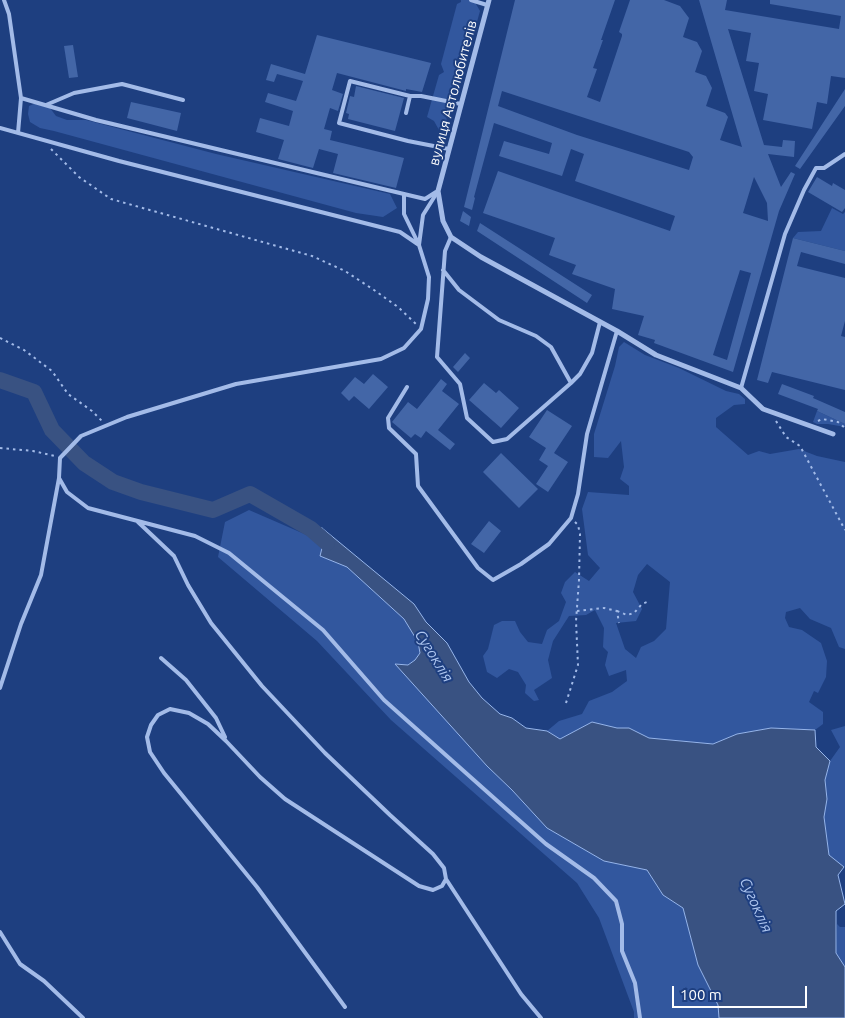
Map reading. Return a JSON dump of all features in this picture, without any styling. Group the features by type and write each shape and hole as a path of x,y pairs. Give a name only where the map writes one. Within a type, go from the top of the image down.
{"street":[{"name":"вулиця Автолюбителів","path":"438,191 488,3"},
{"path":"438,191 444,220 451,236 481,257 617,331 656,355 742,388 763,410 833,434"}],"lane":[{"path":"4,0 9,14 21,98 18,133"},
{"path":"471,0 488,3"},
{"path":"449,149 408,141 339,123 350,81 410,96 422,96 461,104"},
{"path":"46,105 74,93 122,84 183,100"},
{"path":"406,113 410,96"},
{"path":"21,98 142,131 404,194 425,198 438,191"},
{"path":"0,128 119,161 400,232 419,245"},
{"path":"742,388 785,234 804,190 816,168 824,168 845,154"},
{"path":"419,245 423,215 438,191"},
{"path":"0,688 21,624 41,575 62,456 81,436 127,417 236,384 381,359 404,348 421,329 428,299 429,277 419,245 404,214 404,194"},
{"path":"451,236 445,251 437,357 460,384 467,418 493,442 508,439 580,374 592,353 600,322"},
{"path":"444,270 459,290 499,320 536,336 551,347 571,383"},
{"path":"407,387 388,418 389,428 416,454 418,486 478,568 493,580 521,564 549,544 570,518 578,494 587,434 617,331"},
{"path":"58,478 66,492 88,508 195,536 229,553 323,630 384,700 503,806 546,844 594,878 616,901 622,924 622,951 635,983 640,1018"},
{"path":"136,521 174,556 188,586 211,623 262,686 325,753 433,854 444,868 446,879 521,994 541,1018"},
{"path":"161,658 186,680 216,718 226,740"},
{"path":"345,1007 257,887 164,773 150,752 147,737 151,724 158,715 170,710 189,713 208,724 226,740 260,777 285,799 419,886 433,890 442,886 446,879"},
{"path":"0,932 20,964 44,981 83,1018"}],"path":[{"path":"43,140 79,177 111,199 312,256 345,271 374,290 398,307 421,329"},
{"path":"0,338 24,350 52,371 68,394 92,411 106,425"},
{"path":"810,426 822,419 838,422 845,428"},
{"path":"776,421 781,426 786,437 800,446 845,530"},
{"path":"0,448 62,456"},
{"path":"566,703 578,664 577,611 580,534 578,525 570,518"},
{"path":"577,611 604,608 627,615 634,613 642,604 647,602"},
{"path":"617,611 619,623"}],"shaded area":[{"path":"461,0 479,0 476,4 480,11 473,36 464,48 452,98 446,107 447,130 439,130 434,121 427,117 439,75 444,72 441,64 457,4"},
{"path":"36,103 50,108 56,116 67,120 86,120 216,154 390,194 397,208 383,217 356,213 40,128 30,122 28,114 29,106"},
{"path":"832,208 843,214 845,212 845,251 793,238 798,232 821,231"},
{"path":"624,342 645,355 679,368 726,391 739,394 745,399 745,404 734,405 716,418 716,427 748,455 759,451 770,454 799,449 817,456 845,462 845,649 839,647 831,628 810,619 800,608 786,612 785,618 789,627 802,630 821,643 827,661 826,677 818,693 814,691 809,702 823,712 823,724 815,730 771,728 737,734 713,744 649,738 629,728 617,728 592,722 560,739 547,731 559,721 582,714 589,701 612,692 627,681 626,670 609,676 605,665 608,652 603,647 604,628 595,610 586,615 569,616 553,641 548,660 552,678 534,690 539,700 534,701 525,693 526,685 518,672 509,669 497,678 487,672 483,656 488,649 494,625 502,621 515,621 520,632 528,642 542,644 547,630 559,621 566,602 561,593 565,582 575,572 589,581 600,568 588,555 582,509 588,492 629,495 629,486 620,479 624,467 621,441 608,458 594,457 594,434 619,347","holes":["647,564 670,582 666,629 654,641 641,647 636,658 625,649 616,623 636,621 642,609 633,592 638,575"]},
{"path":"817,411 845,424 845,427 813,422"},
{"path":"249,510 323,544 320,556 347,567 404,619 418,642 420,654 408,665 396,664 487,766 547,828 604,861 647,870 663,895 683,908 698,965 718,1005 719,1018 634,1018 634,1012 599,918 577,883 391,720 317,641 218,557 225,522"},
{"path":"845,726 844,867 829,855 824,817 827,799 825,780 830,761 840,747 831,730"},
{"path":"837,924 840,927 845,927 845,967 836,953"}],"water":[{"path":"322,528 414,604 426,622 447,643 469,682 482,698 500,714 512,718 526,728 547,731 560,739 592,722 617,728 629,728 649,738 713,744 737,734 771,728 815,730 816,747 830,761 825,780 827,799 824,817 829,855 844,867 838,875 845,904 836,911 836,953 845,967 845,1018 719,1018 718,1005 698,965 683,908 663,895 647,870 604,861 547,828 487,766 395,664 408,665 420,653 418,642 404,619 347,567 320,556 323,544 309,536 311,529"}],"building":[{"path":"515,0 615,0 601,40 603,40 593,68 597,69 587,97 600,102 622,36 619,32 630,0 664,0 680,6 689,18 683,37 697,42 702,51 695,72 706,76 712,88 706,106 725,113 728,117 720,140 742,147 699,0 727,0 725,10 839,29 841,16 770,4 770,0 845,0 845,78 831,76 827,104 817,102 812,129 763,120 768,94 754,91 759,63 746,61 751,33 728,29 764,145 782,147 783,140 795,141 794,157 768,154 781,187 791,172 795,174 779,211 733,372 654,343 655,340 638,335 644,316 612,309 615,289 572,274 576,265 549,255 555,238 483,213 498,171 670,231 675,216 575,181 584,154 571,149 562,176 499,156 504,141 549,154 552,143 494,123 472,210 464,207","holes":["502,91 689,152 693,157 689,170 577,135 498,106","754,177 767,203 768,221 743,213","740,270 751,273 727,360 713,355"]},
{"path":"317,35 431,63 422,92 406,89 406,91 337,73 332,90 343,94 338,111 330,108 324,129 332,131 330,140 404,158 396,188 333,173 338,154 319,149 313,168 278,159 284,140 256,132 260,118 289,126 293,111 265,102 268,93 296,101 303,81 277,74 274,82 266,80 271,64 305,74"},
{"path":"73,45 78,77 69,78 64,46"},
{"path":"356,86 404,98 395,131 348,119 349,114 346,113 350,96 354,97"},
{"path":"845,89 845,106 800,169 795,166"},
{"path":"131,102 181,113 177,131 127,118"},
{"path":"817,177 832,186 833,183 845,190 845,208 842,212 808,192"},
{"path":"463,211 471,217 469,226 460,221"},
{"path":"480,223 592,295 587,303 477,231"},
{"path":"793,238 845,251 845,264 801,252 797,266 845,278 845,321 841,336 845,337 845,390 772,372 768,383 757,380"},
{"path":"465,353 470,358 458,372 453,367"},
{"path":"373,374 388,387 369,409 354,396 349,401 341,393 355,377 364,384"},
{"path":"441,379 447,384 442,391 459,404 438,430 455,444 450,450 426,431 421,438 415,434 411,438 392,422 408,402 417,409"},
{"path":"484,383 496,393 499,390 519,408 501,428 469,400"},
{"path":"782,384 814,396 813,398 845,412 845,424 817,411 818,409 778,394"},
{"path":"547,410 572,426 554,453 568,462 548,492 536,484 548,466 539,460 546,448 529,437"},
{"path":"501,453 538,489 519,508 483,472"},
{"path":"489,521 501,531 484,553 471,544"}],"waterway":[{"name":"Сугоклія","path":"0,380 34,392 52,430 84,463 113,482 141,492 213,510 250,494 311,529 327,543"}]}
